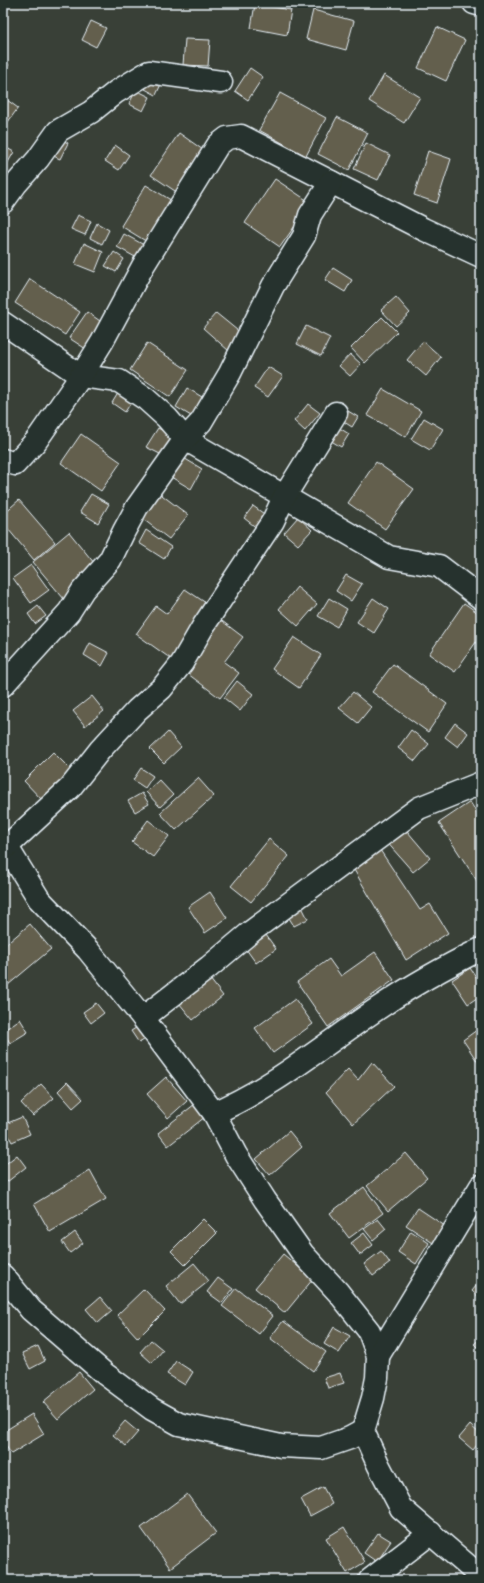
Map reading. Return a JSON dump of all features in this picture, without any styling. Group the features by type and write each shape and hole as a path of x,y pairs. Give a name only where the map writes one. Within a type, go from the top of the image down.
{"street":[{"path":"474,3 481,5"},
{"path":"3,202 16,184 38,159 58,131 91,112 116,92 150,72 221,82"},
{"path":"3,460 15,464 36,441 81,376 102,342 143,266 218,145 227,138 241,136 481,256"},
{"path":"3,685 69,612 83,590 110,560 137,507 185,439 201,422 215,400 257,321 273,286 304,236 310,215 332,182"},
{"path":"3,323 81,376 119,382 146,399 167,418 185,439 266,485 284,497 389,557 439,566 481,598"},
{"path":"336,413 284,497 273,522 204,625 182,663 162,688 137,710 100,750 70,788 4,846 39,899 88,950 143,1018 214,1113 236,1155 265,1200 303,1254 338,1292 369,1331 378,1356"},
{"path":"143,1018 209,967 252,931 419,808 481,783"},
{"path":"214,1113 238,1102 445,967 481,949"},
{"path":"481,1186 378,1356 374,1391 363,1431 401,1508 481,1577"},
{"path":"3,1276 31,1310 105,1374 152,1409 179,1424 281,1446 321,1448 350,1438 363,1431"},
{"path":"370,1580 431,1533"}],"building":[{"path":"255,4 291,10 287,35 251,28"},
{"path":"313,10 354,21 346,50 306,39"},
{"path":"91,21 106,28 96,47 82,40"},
{"path":"437,27 465,40 446,81 418,68"},
{"path":"185,39 210,40 208,66 183,65"},
{"path":"3,59 9,65 3,71"},
{"path":"250,68 263,77 248,100 235,91"},
{"path":"384,75 420,97 404,123 369,101"},
{"path":"152,76 162,82 156,95 145,89"},
{"path":"136,90 150,97 143,111 129,104"},
{"path":"280,93 326,118 306,156 259,130"},
{"path":"3,97 18,108 5,126 3,124"},
{"path":"337,117 368,133 349,170 318,154"},
{"path":"179,133 206,152 178,193 151,175"},
{"path":"57,137 68,143 60,159 49,154"},
{"path":"366,143 390,155 378,180 354,169"},
{"path":"115,145 129,155 119,170 105,161"},
{"path":"3,146 14,152 3,171"},
{"path":"428,151 451,159 437,203 414,195"},
{"path":"275,179 311,203 280,247 245,223"},
{"path":"146,185 174,202 149,243 121,226"},
{"path":"78,215 91,221 85,235 71,229"},
{"path":"97,223 109,230 102,244 90,238"},
{"path":"124,234 144,245 137,258 117,247"},
{"path":"84,243 103,252 95,272 75,264"},
{"path":"114,252 124,259 116,272 105,266"},
{"path":"333,268 352,280 345,292 325,280"},
{"path":"30,279 80,312 65,335 15,303"},
{"path":"396,297 410,313 396,326 381,310"},
{"path":"87,312 103,323 86,349 69,338"},
{"path":"216,313 243,335 229,351 203,328"},
{"path":"382,317 397,332 365,363 351,348"},
{"path":"306,326 330,338 321,356 297,344"},
{"path":"423,341 441,357 426,376 407,360"},
{"path":"147,343 188,370 170,397 130,370"},
{"path":"350,354 361,364 350,376 339,366"},
{"path":"268,367 283,376 268,397 254,388"},
{"path":"187,388 207,400 196,419 176,407"},
{"path":"383,389 421,411 406,437 367,415"},
{"path":"120,390 134,398 125,412 112,403"},
{"path":"308,404 320,413 305,431 294,421"},
{"path":"343,408 358,417 352,427 338,418"},
{"path":"424,418 443,429 430,450 411,439"},
{"path":"333,424 349,434 341,447 325,437"},
{"path":"158,428 175,438 164,456 146,447"},
{"path":"81,434 121,462 101,491 61,463"},
{"path":"182,457 202,469 191,489 171,477"},
{"path":"376,462 414,489 385,529 348,503"},
{"path":"154,489 188,515 169,539 135,513"},
{"path":"91,494 109,504 98,523 80,512"},
{"path":"19,500 55,542 34,560 3,523 3,514"},
{"path":"253,506 267,516 258,529 244,518"},
{"path":"298,517 312,530 298,545 284,533"},
{"path":"146,530 171,547 164,559 139,543"},
{"path":"69,532 99,569 64,599 33,562"},
{"path":"31,565 49,590 31,603 13,578"},
{"path":"346,575 362,584 351,601 336,591"},
{"path":"297,587 317,604 298,626 279,609"},
{"path":"185,589 212,607 174,661 136,634 156,606 167,614"},
{"path":"329,598 347,609 337,627 318,616"},
{"path":"373,598 389,609 374,633 357,622"},
{"path":"464,603 481,615 481,635 455,672 429,654"},
{"path":"38,606 46,616 35,624 28,614"},
{"path":"218,618 243,637 224,662 239,673 220,698 180,668"},
{"path":"294,637 321,655 299,688 272,669"},
{"path":"90,643 109,653 102,666 84,655"},
{"path":"393,664 447,704 428,732 372,692"},
{"path":"237,681 253,694 240,711 224,698"},
{"path":"353,692 371,707 358,723 339,708"},
{"path":"92,696 104,711 85,726 73,711"},
{"path":"455,723 468,733 458,747 445,737"},
{"path":"411,730 429,744 415,761 398,748"},
{"path":"168,732 181,747 164,763 150,749"},
{"path":"53,752 72,771 42,800 24,781"},
{"path":"141,768 153,776 145,788 133,780"},
{"path":"198,778 214,796 176,830 160,813"},
{"path":"159,780 173,795 160,807 146,792"},
{"path":"142,793 149,804 135,812 128,801"},
{"path":"470,802 481,819 481,887 439,823"},
{"path":"148,820 169,836 153,857 132,842"},
{"path":"402,825 430,858 413,872 385,840"},
{"path":"269,839 289,856 251,902 231,886"},
{"path":"380,850 420,910 430,904 448,933 406,960 353,868"},
{"path":"3,861 14,871 3,881"},
{"path":"210,892 227,918 205,933 188,907"},
{"path":"301,905 308,919 294,926 286,913"},
{"path":"30,924 51,949 8,985 3,978 3,947"},
{"path":"266,935 276,949 256,963 246,949"},
{"path":"375,952 394,980 328,1027 297,982 329,959 341,976"},
{"path":"470,968 481,984 481,995 468,1004 452,980"},
{"path":"210,979 223,996 193,1020 179,1003"},
{"path":"295,999 313,1024 273,1053 255,1028"},
{"path":"96,1003 104,1013 91,1023 83,1012"},
{"path":"20,1019 28,1032 10,1043 3,1031"},
{"path":"144,1023 152,1035 139,1043 131,1031"},
{"path":"481,1027 481,1067 463,1040"},
{"path":"372,1062 394,1086 353,1124 326,1092 348,1069 358,1080"},
{"path":"166,1077 187,1101 168,1118 147,1094"},
{"path":"67,1082 83,1099 73,1108 58,1091"},
{"path":"41,1084 54,1098 33,1116 21,1103"},
{"path":"195,1104 205,1117 168,1146 158,1133"},
{"path":"22,1117 30,1134 12,1142 3,1125"},
{"path":"289,1131 302,1147 270,1175 256,1159"},
{"path":"406,1153 427,1178 388,1211 367,1186"},
{"path":"17,1155 26,1167 7,1182 3,1177 3,1166"},
{"path":"90,1170 106,1199 50,1232 34,1204"},
{"path":"364,1187 383,1213 349,1238 330,1213"},
{"path":"418,1208 445,1226 433,1243 406,1225"},
{"path":"203,1219 217,1233 185,1265 171,1251"},
{"path":"378,1219 386,1229 373,1240 364,1229"},
{"path":"411,1231 429,1243 416,1264 398,1252"},
{"path":"75,1232 83,1243 70,1253 62,1242"},
{"path":"364,1233 373,1245 360,1255 351,1243"},
{"path":"381,1251 390,1263 373,1276 364,1264"},
{"path":"283,1254 313,1279 285,1313 255,1288"},
{"path":"194,1263 209,1281 180,1304 166,1286"},
{"path":"218,1278 233,1289 222,1303 207,1292"},
{"path":"481,1280 481,1299 472,1291"},
{"path":"236,1288 273,1316 259,1334 222,1306"},
{"path":"144,1289 165,1311 138,1338 117,1315"},
{"path":"100,1297 112,1311 98,1323 86,1309"},
{"path":"283,1321 326,1352 313,1371 270,1338"},
{"path":"334,1327 350,1336 339,1353 324,1344"},
{"path":"481,1338 481,1351 474,1344"},
{"path":"151,1340 163,1350 152,1363 140,1352"},
{"path":"38,1346 45,1361 30,1369 22,1353"},
{"path":"176,1361 193,1372 185,1385 167,1374"},
{"path":"79,1372 93,1389 58,1419 43,1402"},
{"path":"340,1373 344,1383 328,1388 324,1378"},
{"path":"32,1414 44,1434 11,1454 3,1441 3,1432"},
{"path":"125,1421 138,1432 126,1446 113,1435"},
{"path":"470,1425 481,1435 481,1440 473,1450 459,1438"},
{"path":"323,1487 332,1504 310,1516 301,1499"},
{"path":"187,1494 216,1533 170,1568 141,1528"},
{"path":"344,1527 365,1562 347,1573 326,1538"},
{"path":"378,1533 391,1541 377,1562 364,1553"}]}
